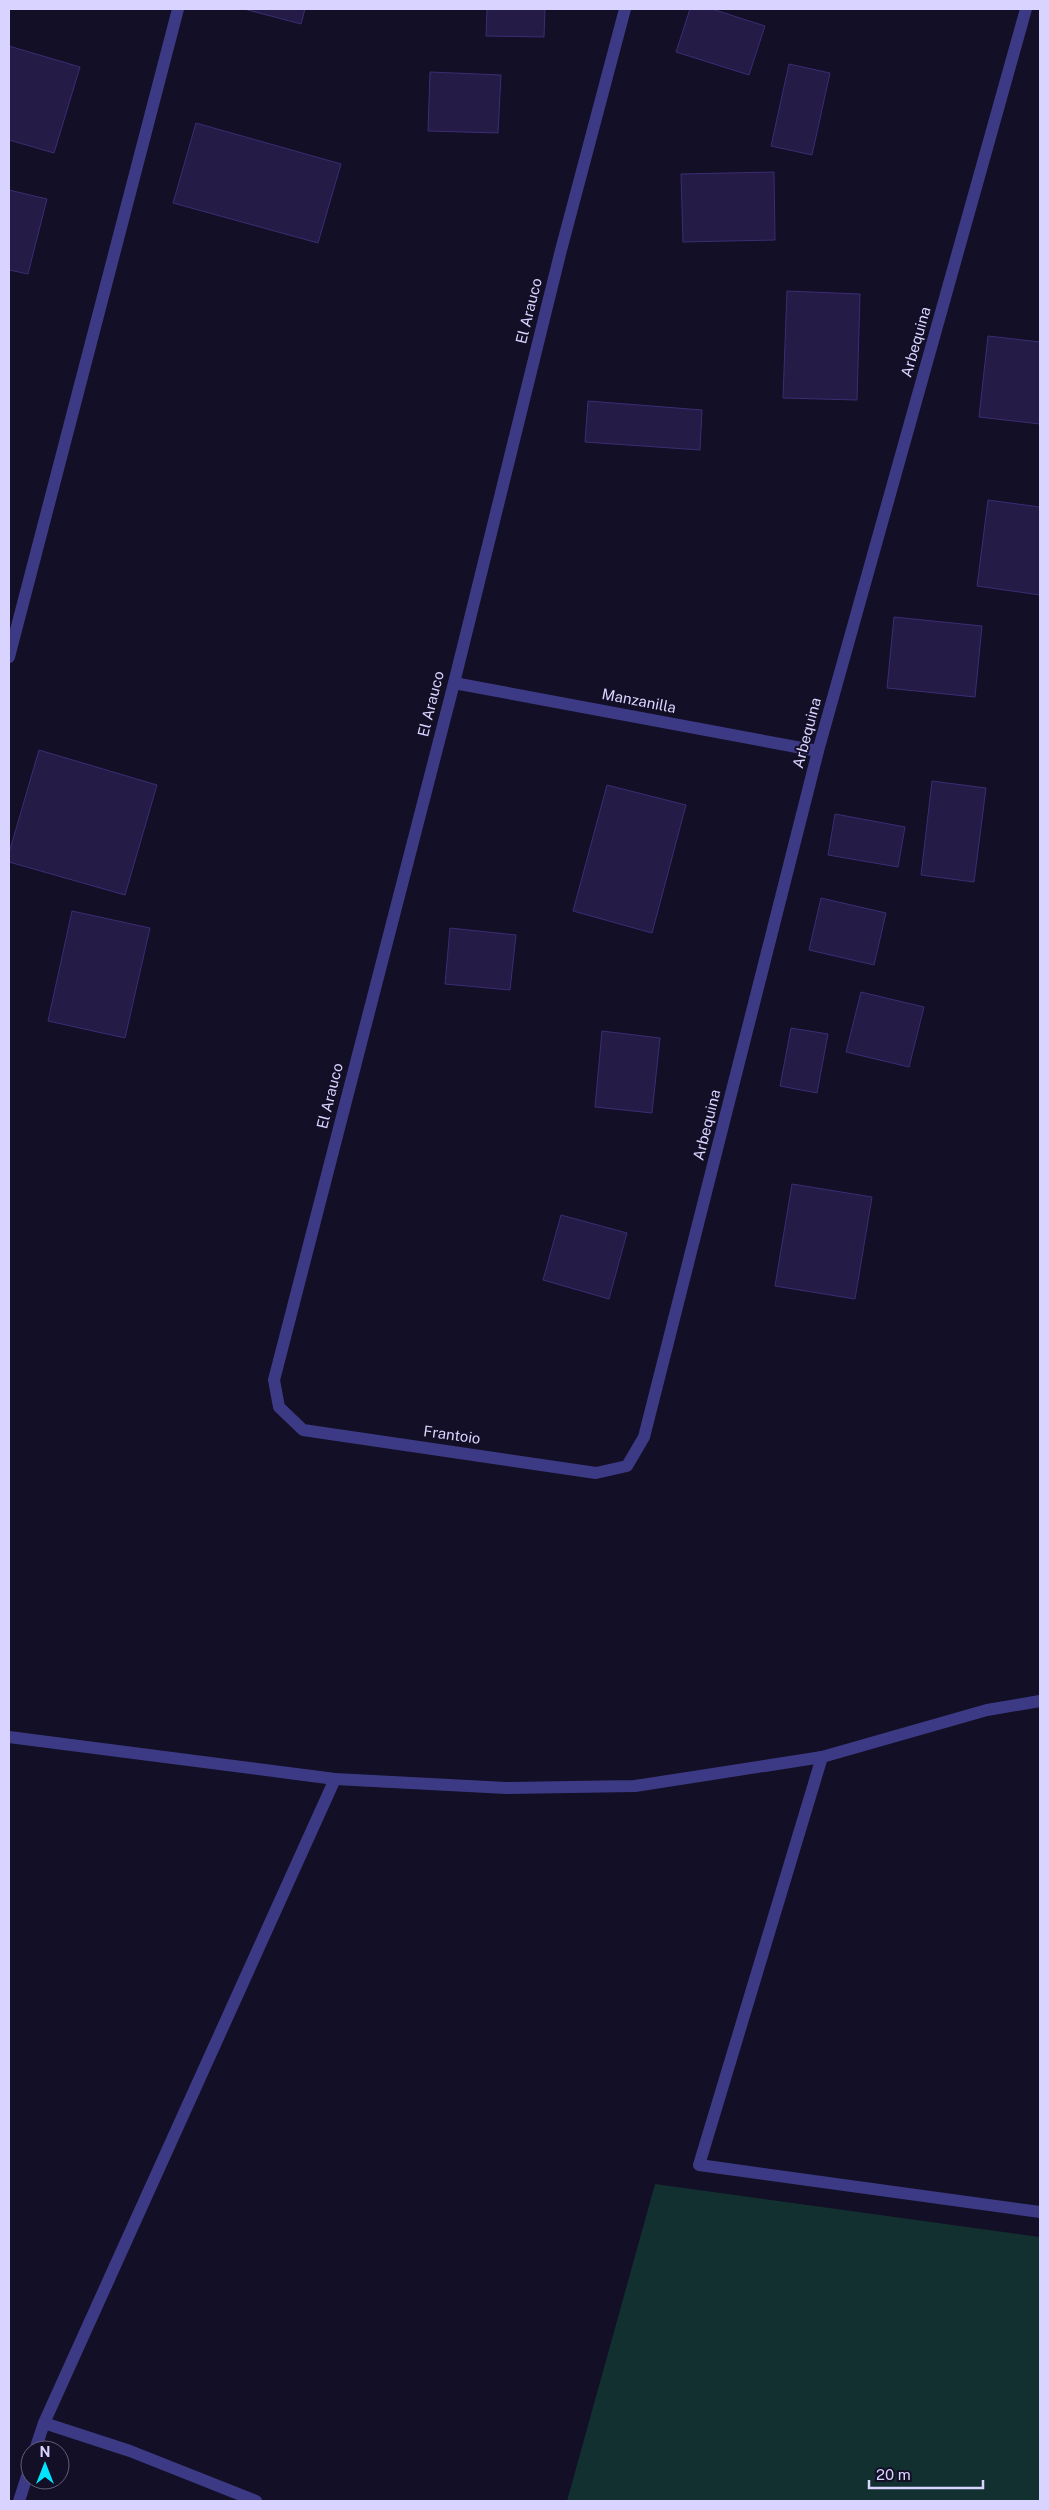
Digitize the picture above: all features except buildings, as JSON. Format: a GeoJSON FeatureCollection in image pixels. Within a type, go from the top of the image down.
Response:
{"type":"FeatureCollection","features":[{"type":"Feature","properties":{"kind":"street"},"geometry":{"type":"LineString","coordinates":[[9,657],[178,9]]}},
{"type":"Feature","properties":{"kind":"street","name":"El Arauco"},"geometry":{"type":"LineString","coordinates":[[279,1407],[274,1380],[454,683],[560,250],[625,9]]}},
{"type":"Feature","properties":{"kind":"street","name":"Arbequina"},"geometry":{"type":"LineString","coordinates":[[627,1466],[644,1437],[818,751],[1026,9]]}},
{"type":"Feature","properties":{"kind":"street","name":"Manzanilla"},"geometry":{"type":"LineString","coordinates":[[454,683],[818,751]]}},
{"type":"Feature","properties":{"kind":"street","name":"Frantoio"},"geometry":{"type":"LineString","coordinates":[[279,1407],[303,1430],[596,1473],[627,1466]]}},
{"type":"Feature","properties":{"kind":"street"},"geometry":{"type":"LineString","coordinates":[[9,1737],[335,1779],[506,1788],[635,1786],[822,1757],[987,1710],[1040,1702]]}},
{"type":"Feature","properties":{"kind":"street"},"geometry":{"type":"LineString","coordinates":[[822,1757],[699,2165],[1040,2212]]}},
{"type":"Feature","properties":{"kind":"street"},"geometry":{"type":"LineString","coordinates":[[38,2440],[44,2423],[335,1779]]}},
{"type":"Feature","properties":{"kind":"street"},"geometry":{"type":"LineString","coordinates":[[44,2423],[130,2451],[256,2501]]}},
{"type":"Feature","properties":{"kind":"green space"},"geometry":{"type":"Polygon","coordinates":[[[655,2184],[1040,2237],[1040,2501],[567,2501],[655,2184]]]}}]}
